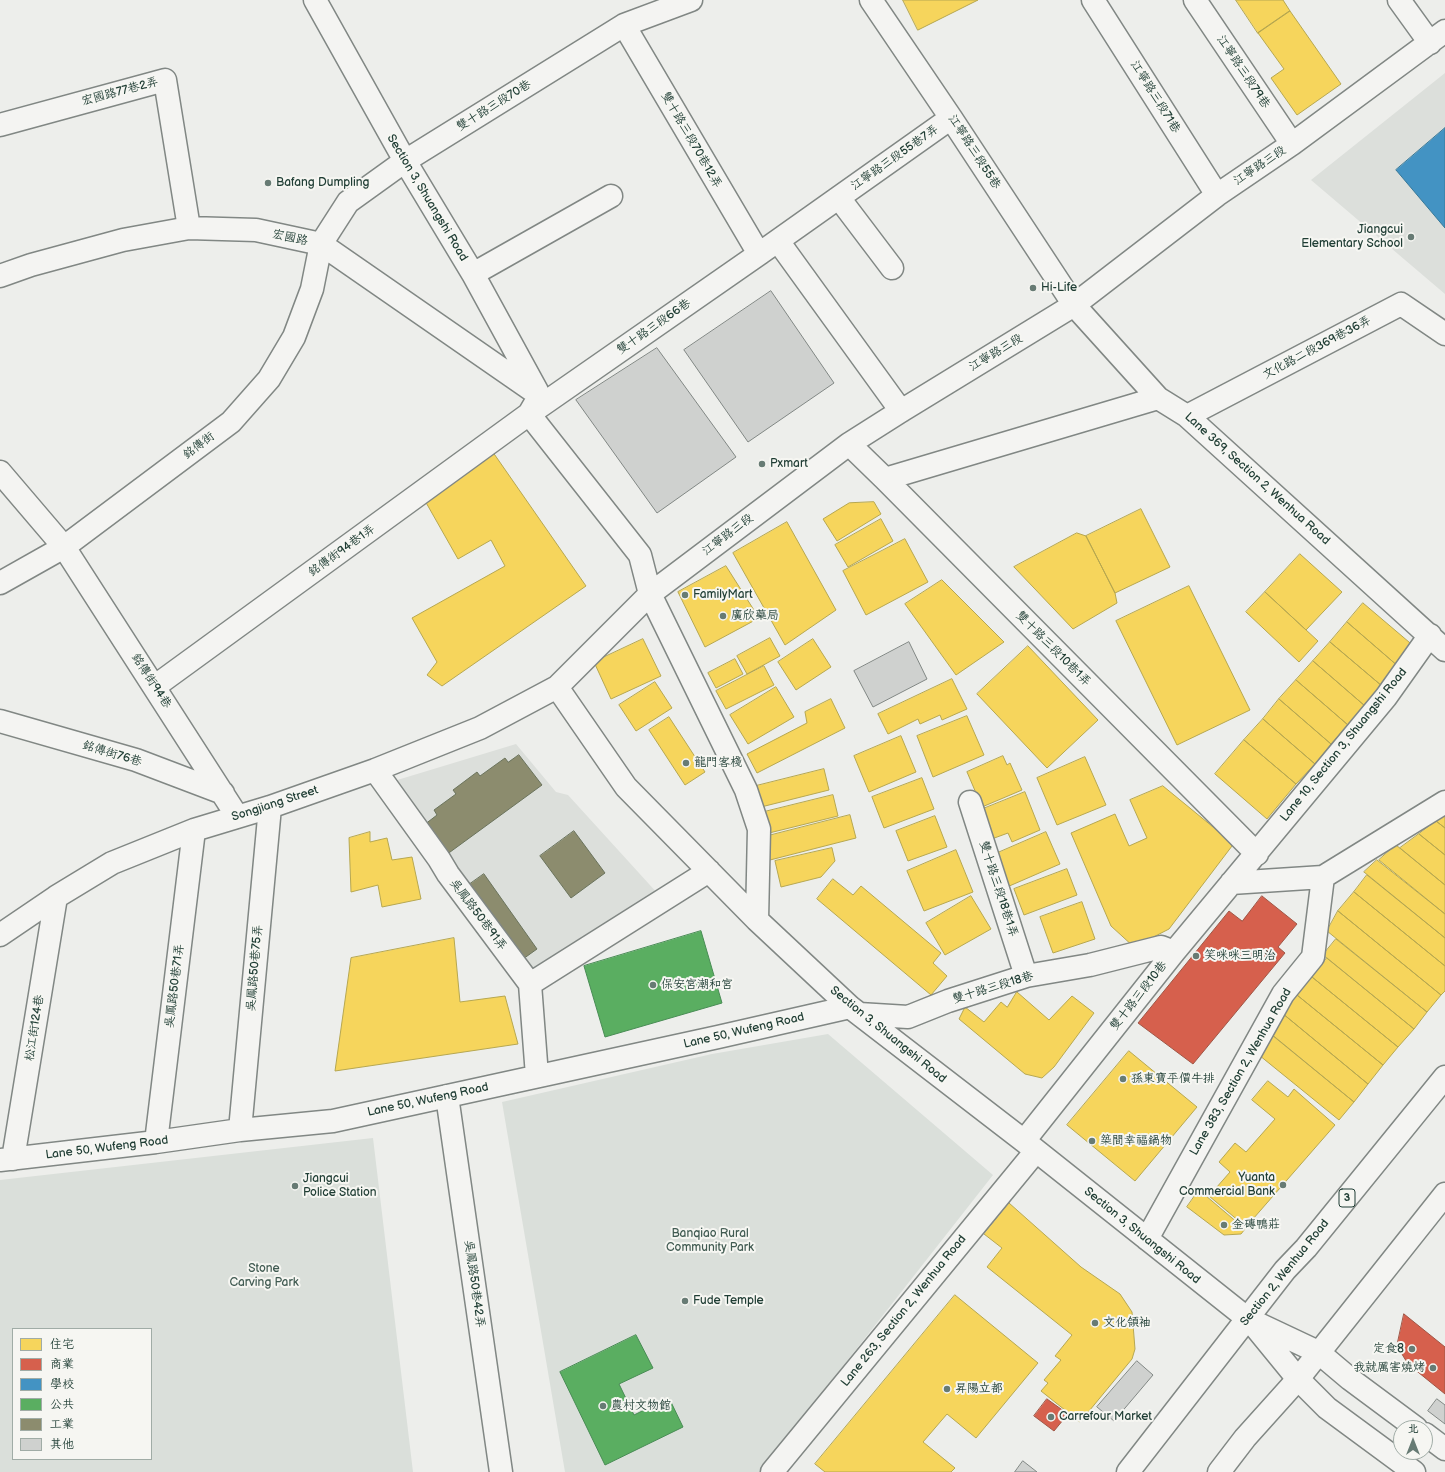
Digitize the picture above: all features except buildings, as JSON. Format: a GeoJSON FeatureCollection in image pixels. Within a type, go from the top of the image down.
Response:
{"type":"FeatureCollection","features":[{"type":"Feature","properties":{"kind":"street","name":"Section 3, Shuangshi Road"},"geometry":{"type":"LineString","coordinates":[[315,0],[404,161],[473,274],[540,395]]}},
{"type":"Feature","properties":{"kind":"street","name":"雙十路三段70巷"},"geometry":{"type":"LineString","coordinates":[[321,244],[348,202],[404,161],[624,25],[691,0]]}},
{"type":"Feature","properties":{"kind":"street","name":"江寧路三段55巷"},"geometry":{"type":"LineString","coordinates":[[871,0],[951,118],[1074,305]]}},
{"type":"Feature","properties":{"kind":"street","name":"江寧路三段71巷"},"geometry":{"type":"LineString","coordinates":[[1093,0],[1217,195]]}},
{"type":"Feature","properties":{"kind":"street","name":"江寧路三段79巷"},"geometry":{"type":"LineString","coordinates":[[1195,0],[1292,144]]}},
{"type":"Feature","properties":{"kind":"street"},"geometry":{"type":"LineString","coordinates":[[1399,0],[1438,37]]}},
{"type":"Feature","properties":{"kind":"street","name":"雙十路三段70巷12弄"},"geometry":{"type":"LineString","coordinates":[[624,25],[759,254]]}},
{"type":"Feature","properties":{"kind":"street","name":"江寧路三段"},"geometry":{"type":"LineString","coordinates":[[557,687],[650,594],[849,444],[1074,305],[1217,195],[1292,144],[1438,37]]}},
{"type":"Feature","properties":{"kind":"street","name":"宏國路77巷2弄"},"geometry":{"type":"LineString","coordinates":[[0,125],[165,80],[189,228]]}},
{"type":"Feature","properties":{"kind":"street","name":"江寧路三段55巷7弄"},"geometry":{"type":"LineString","coordinates":[[778,241],[951,118]]}},
{"type":"Feature","properties":{"kind":"street"},"geometry":{"type":"LineString","coordinates":[[473,274],[611,196]]}},
{"type":"Feature","properties":{"kind":"street","name":"江寧路三段55巷7弄"},"geometry":{"type":"LineString","coordinates":[[839,198],[892,268]]}},
{"type":"Feature","properties":{"kind":"street","name":"宏國路"},"geometry":{"type":"LineString","coordinates":[[0,276],[32,265],[123,240],[189,228],[256,230],[321,244],[540,395]]}},
{"type":"Feature","properties":{"kind":"street"},"geometry":{"type":"LineString","coordinates":[[778,241],[901,411]]}},
{"type":"Feature","properties":{"kind":"street","name":"雙十路三段66巷"},"geometry":{"type":"LineString","coordinates":[[529,414],[778,241]]}},
{"type":"Feature","properties":{"kind":"street","name":"銘傳街"},"geometry":{"type":"LineString","coordinates":[[0,583],[64,547],[231,422],[269,379],[294,337],[312,288],[321,244]]}},
{"type":"Feature","properties":{"kind":"street","name":"文化路二段369巷36弄"},"geometry":{"type":"LineString","coordinates":[[1187,416],[1401,304],[1445,334]]}},
{"type":"Feature","properties":{"kind":"street","name":"Lane 369, Section 2, Wenhua Road"},"geometry":{"type":"LineString","coordinates":[[1074,305],[1158,398],[1187,416],[1445,650]]}},
{"type":"Feature","properties":{"kind":"street"},"geometry":{"type":"LineString","coordinates":[[540,395],[529,414],[640,555],[650,594],[746,790],[759,829],[757,920]]}},
{"type":"Feature","properties":{"kind":"street"},"geometry":{"type":"LineString","coordinates":[[885,479],[1158,398]]}},
{"type":"Feature","properties":{"kind":"street","name":"銘傳街94巷1弄"},"geometry":{"type":"LineString","coordinates":[[154,687],[529,414]]}},
{"type":"Feature","properties":{"kind":"street","name":"雙十路三段10巷1弄"},"geometry":{"type":"LineString","coordinates":[[849,444],[1257,854]]}},
{"type":"Feature","properties":{"kind":"street","name":"銘傳街94巷"},"geometry":{"type":"LineString","coordinates":[[0,472],[64,547],[237,816]]}},
{"type":"Feature","properties":{"kind":"street","name":"Lane 10, Section 3, Shuangshi Road"},"geometry":{"type":"LineString","coordinates":[[1257,854],[1386,697],[1430,635]]}},
{"type":"Feature","properties":{"kind":"street","name":"Section 3, Shuangshi Road"},"geometry":{"type":"LineString","coordinates":[[557,687],[626,787],[757,920],[854,1011],[1030,1146],[1248,1319]]}},
{"type":"Feature","properties":{"kind":"street","name":"Songjiang Street"},"geometry":{"type":"LineString","coordinates":[[0,935],[56,897],[112,863],[194,830],[270,807],[375,770],[480,728],[557,687]]}},
{"type":"Feature","properties":{"kind":"street","name":"銘傳街76巷"},"geometry":{"type":"LineString","coordinates":[[1,727],[136,760],[223,793]]}},
{"type":"Feature","properties":{"kind":"street","name":"吳鳳路50巷91弄"},"geometry":{"type":"LineString","coordinates":[[375,770],[439,859],[448,874],[530,984]]}},
{"type":"Feature","properties":{"kind":"street","name":"雙十路三段18巷1弄"},"geometry":{"type":"LineString","coordinates":[[970,802],[1026,976]]}},
{"type":"Feature","properties":{"kind":"street"},"geometry":{"type":"LineString","coordinates":[[1231,884],[1323,877],[1445,802]]}},
{"type":"Feature","properties":{"kind":"street","name":"吳鳳路50巷75弄"},"geometry":{"type":"LineString","coordinates":[[240,1130],[270,807]]}},
{"type":"Feature","properties":{"kind":"street","name":"吳鳳路50巷71弄"},"geometry":{"type":"LineString","coordinates":[[156,1142],[194,830]]}},
{"type":"Feature","properties":{"kind":"street","name":"雙十路三段10巷"},"geometry":{"type":"LineString","coordinates":[[1030,1146],[1174,952],[1257,854]]}},
{"type":"Feature","properties":{"kind":"street"},"geometry":{"type":"LineString","coordinates":[[537,1076],[530,984],[708,871]]}},
{"type":"Feature","properties":{"kind":"street","name":"Lane 383, Section 2, Wenhua Road"},"geometry":{"type":"LineString","coordinates":[[1147,1239],[1283,994],[1313,957],[1323,877]]}},
{"type":"Feature","properties":{"kind":"street","name":"松江街124巷"},"geometry":{"type":"LineString","coordinates":[[7,1159],[56,897]]}},
{"type":"Feature","properties":{"kind":"street","name":"雙十路三段18巷"},"geometry":{"type":"LineString","coordinates":[[854,1011],[908,1017],[948,1001],[1026,976],[1090,966],[1161,947],[1174,952]]}},
{"type":"Feature","properties":{"kind":"street","name":"Lane 50, Wufeng Road"},"geometry":{"type":"LineString","coordinates":[[7,1159],[156,1142],[240,1130],[333,1121],[537,1076],[854,1011]]}},
{"type":"Feature","properties":{"kind":"street","name":"Section 2, Wenhua Road"},"geometry":{"type":"LineString","coordinates":[[1128,1472],[1286,1270],[1306,1248],[1445,1077]]}},
{"type":"Feature","properties":{"kind":"street","name":"吳鳳路50巷42弄"},"geometry":{"type":"LineString","coordinates":[[447,1096],[501,1472]]}},
{"type":"Feature","properties":{"kind":"street","name":"Lane 263, Section 2, Wenhua Road"},"geometry":{"type":"LineString","coordinates":[[772,1472],[1030,1146]]}},
{"type":"Feature","properties":{"kind":"street"},"geometry":{"type":"LineString","coordinates":[[1219,1472],[1245,1438],[1298,1379],[1445,1194]]}},
{"type":"Feature","properties":{"kind":"street"},"geometry":{"type":"LineString","coordinates":[[1248,1319],[1318,1352],[1350,1379],[1405,1420]]}},
{"type":"Feature","properties":{"kind":"street"},"geometry":{"type":"LineString","coordinates":[[1248,1319],[1298,1379],[1327,1408],[1414,1472]]}},
{"type":"Feature","properties":{"kind":"street"},"geometry":{"type":"LineString","coordinates":[[1433,1440],[1445,1449]]}},
{"type":"Feature","properties":{"kind":"shaded area","name":"Jiangcui Elementary School"},"geometry":{"type":"Polygon","coordinates":[[[1445,73],[1445,294],[1311,180],[1445,73]]]}},
{"type":"Feature","properties":{"kind":"shaded area"},"geometry":{"type":"Polygon","coordinates":[[[516,744],[556,792],[568,795],[659,895],[529,975],[394,781],[516,744]]]}},
{"type":"Feature","properties":{"kind":"green space","name":"Banqiao Rural Community Park"},"geometry":{"type":"Polygon","coordinates":[[[828,1034],[993,1175],[760,1472],[565,1472],[502,1102],[712,1054],[828,1034]]]}},
{"type":"Feature","properties":{"kind":"green space","name":"Stone Carving Park"},"geometry":{"type":"Polygon","coordinates":[[[373,1138],[413,1472],[0,1472],[0,1180],[373,1138]]]}},
{"type":"Feature","properties":{"kind":"place","name":"Bafang Dumpling"},"geometry":{"type":"Point","coordinates":[268,183]}},
{"type":"Feature","properties":{"kind":"place","name":"Jiangcui Elementary School"},"geometry":{"type":"Point","coordinates":[1411,237]}},
{"type":"Feature","properties":{"kind":"place","name":"Hi-Life"},"geometry":{"type":"Point","coordinates":[1033,288]}},
{"type":"Feature","properties":{"kind":"place","name":"Pxmart"},"geometry":{"type":"Point","coordinates":[762,464]}},
{"type":"Feature","properties":{"kind":"place","name":"FamilyMart"},"geometry":{"type":"Point","coordinates":[685,595]}},
{"type":"Feature","properties":{"kind":"place","name":"廣欣藥局"},"geometry":{"type":"Point","coordinates":[723,616]}},
{"type":"Feature","properties":{"kind":"place","name":"龍門客棧"},"geometry":{"type":"Point","coordinates":[686,763]}},
{"type":"Feature","properties":{"kind":"place","name":"笑咪咪三明治"},"geometry":{"type":"Point","coordinates":[1196,956]}},
{"type":"Feature","properties":{"kind":"place","name":"保安宮潮和宮"},"geometry":{"type":"Point","coordinates":[653,985]}},
{"type":"Feature","properties":{"kind":"place","name":"孫東寶平價牛排"},"geometry":{"type":"Point","coordinates":[1123,1079]}},
{"type":"Feature","properties":{"kind":"place","name":"築間幸福鍋物"},"geometry":{"type":"Point","coordinates":[1092,1141]}},
{"type":"Feature","properties":{"kind":"place","name":"Yuanta Commercial Bank"},"geometry":{"type":"Point","coordinates":[1283,1185]}},
{"type":"Feature","properties":{"kind":"place","name":"Jiangcui Police Station"},"geometry":{"type":"Point","coordinates":[295,1186]}},
{"type":"Feature","properties":{"kind":"place","name":"金磚鴨莊"},"geometry":{"type":"Point","coordinates":[1224,1225]}},
{"type":"Feature","properties":{"kind":"place","name":"Fude Temple"},"geometry":{"type":"Point","coordinates":[685,1301]}},
{"type":"Feature","properties":{"kind":"place","name":"文化領袖"},"geometry":{"type":"Point","coordinates":[1095,1323]}},
{"type":"Feature","properties":{"kind":"place","name":"定食8"},"geometry":{"type":"Point","coordinates":[1412,1349]}},
{"type":"Feature","properties":{"kind":"place","name":"我就厲害燒烤"},"geometry":{"type":"Point","coordinates":[1433,1368]}},
{"type":"Feature","properties":{"kind":"place","name":"昇陽立都"},"geometry":{"type":"Point","coordinates":[947,1389]}},
{"type":"Feature","properties":{"kind":"place","name":"農村文物館"},"geometry":{"type":"Point","coordinates":[603,1406]}},
{"type":"Feature","properties":{"kind":"place","name":"Carrefour Market"},"geometry":{"type":"Point","coordinates":[1051,1417]}}]}
